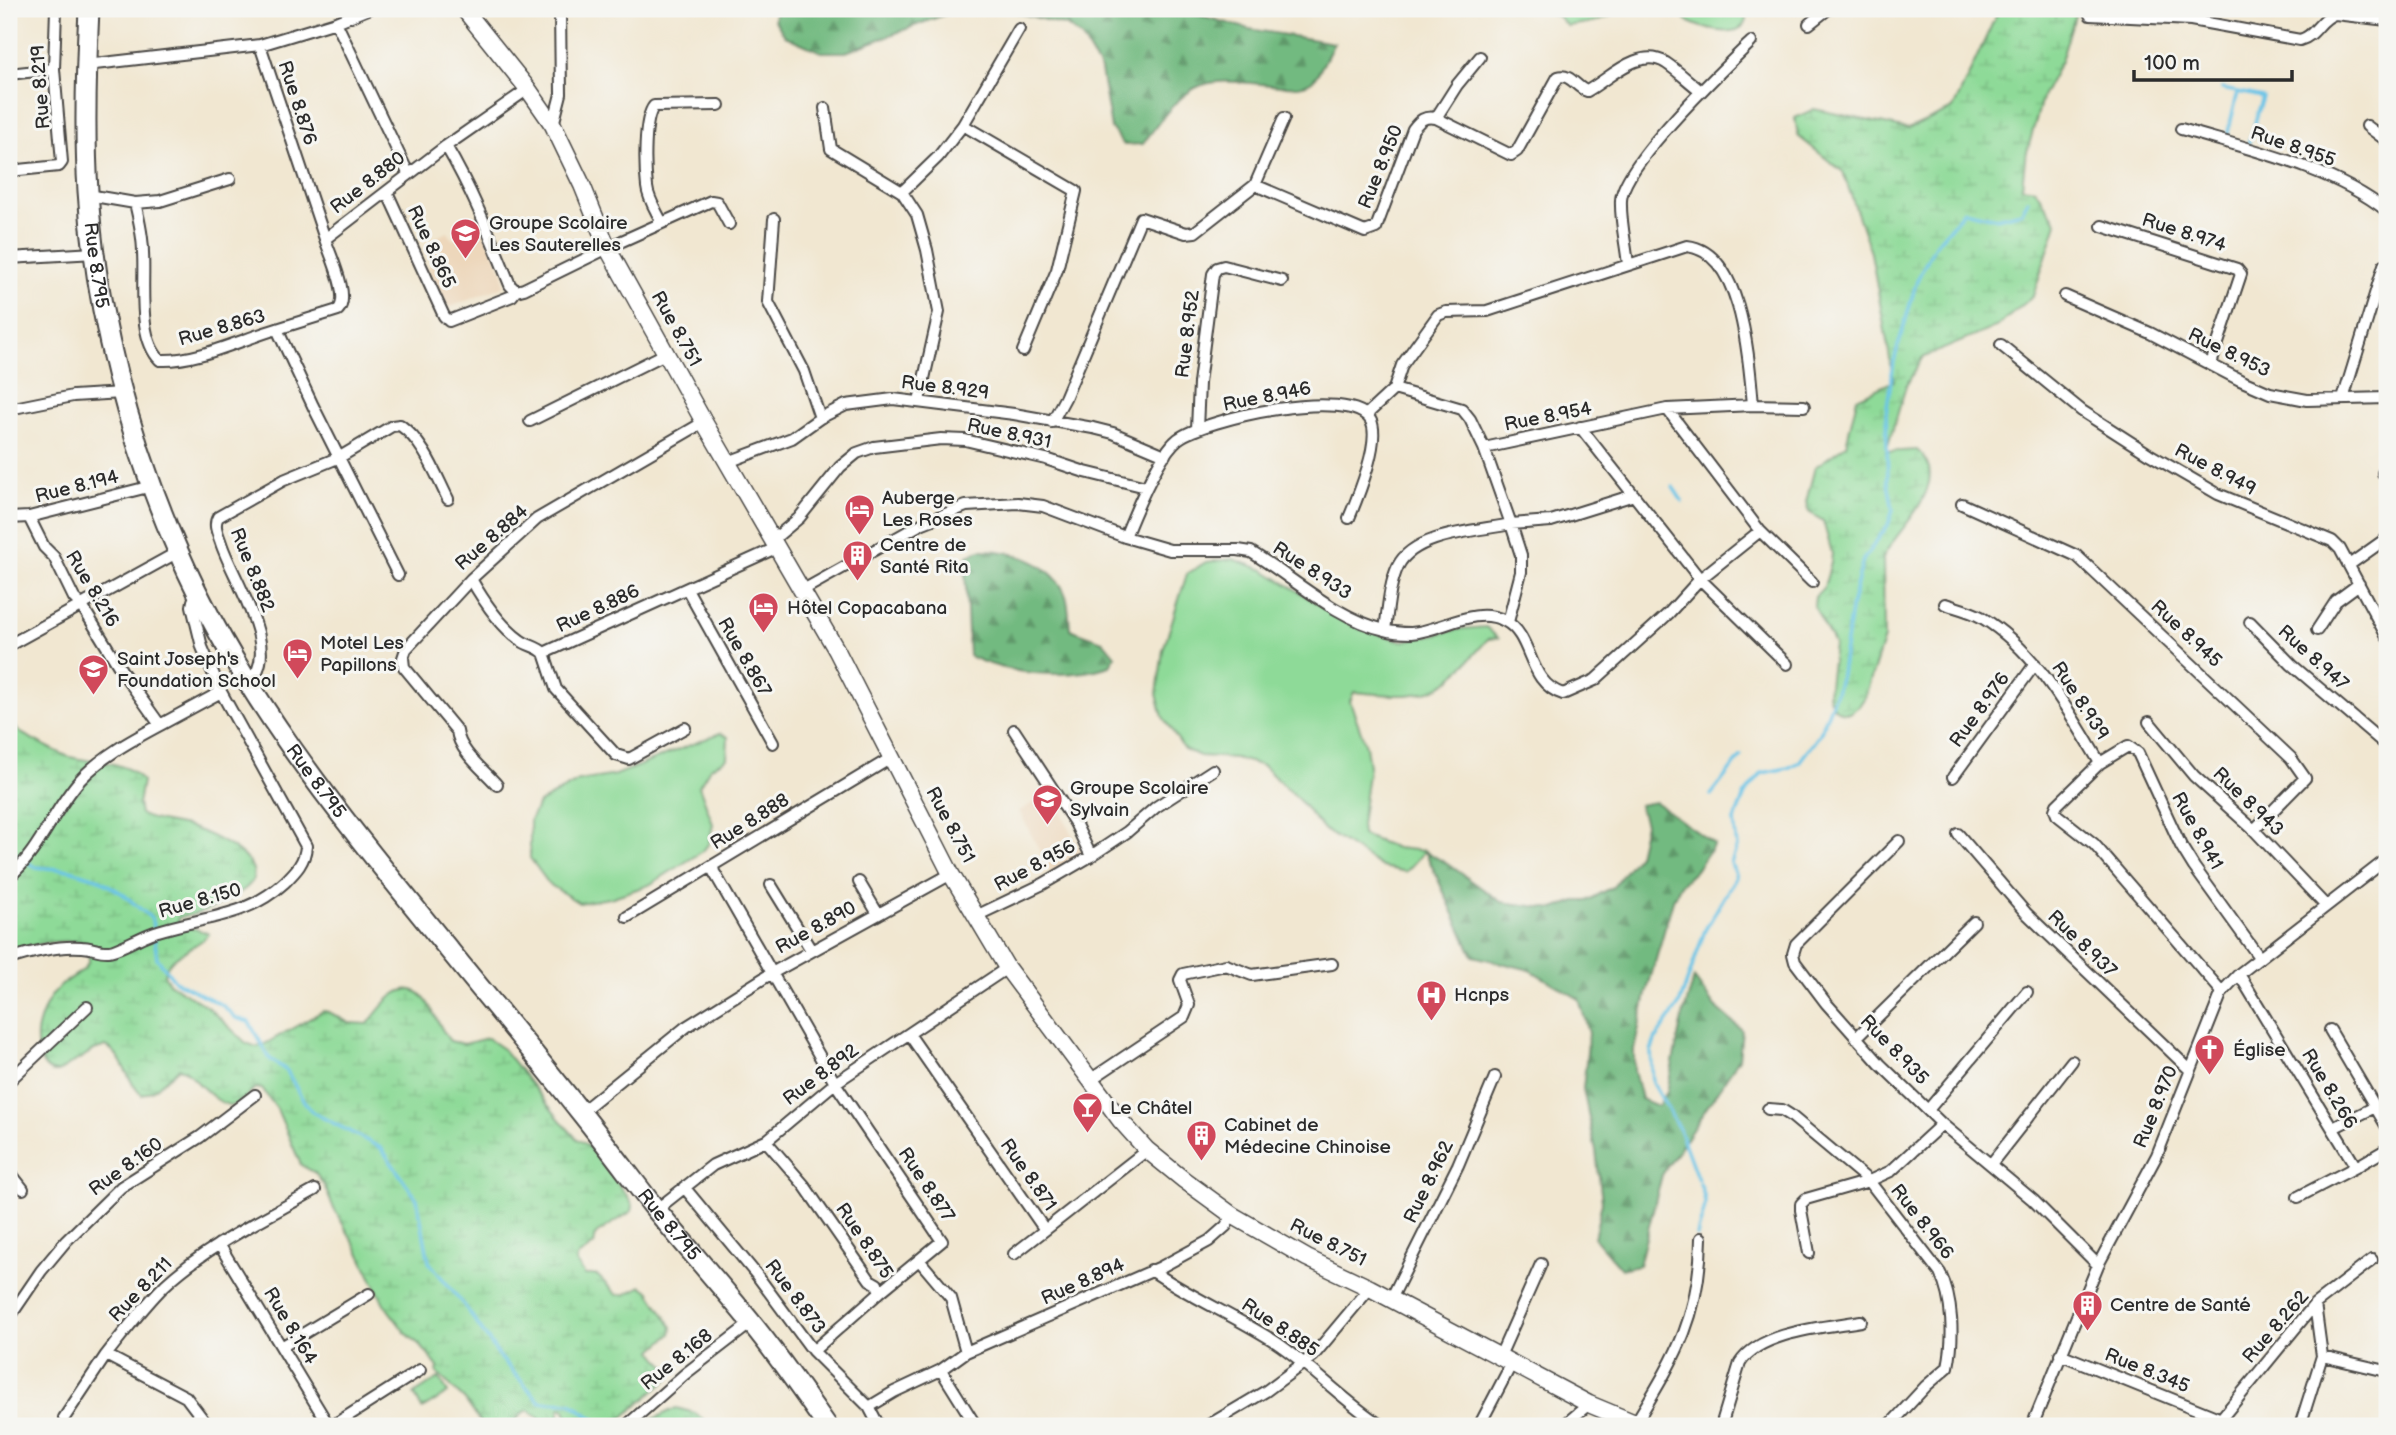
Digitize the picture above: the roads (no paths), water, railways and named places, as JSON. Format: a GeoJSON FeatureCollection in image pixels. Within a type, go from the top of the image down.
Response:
{"type":"FeatureCollection","features":[{"type":"Feature","properties":{"kind":"highway","name":"Rue 8.795"},"geometry":{"type":"LineString","coordinates":[[89,9],[85,122],[94,253],[122,393],[152,486],[198,594],[248,682],[345,823],[581,1112],[656,1210],[751,1323],[827,1426]]}},
{"type":"Feature","properties":{"kind":"main road","name":"Rue 8.751"},"geometry":{"type":"LineString","coordinates":[[464,9],[553,125],[582,185],[608,249],[665,354],[803,590],[951,874],[1007,968],[1121,1121],[1147,1150],[1232,1215],[1307,1258],[1370,1288],[1589,1404],[1639,1425]]}},
{"type":"Feature","properties":{"kind":"street","name":"Rue 8.219"},"geometry":{"type":"LineString","coordinates":[[9,171],[59,166],[62,162],[54,69],[56,9]]}},
{"type":"Feature","properties":{"kind":"street","name":"Rue 8.876"},"geometry":{"type":"LineString","coordinates":[[325,239],[260,46],[368,9]]}},
{"type":"Feature","properties":{"kind":"street"},"geometry":{"type":"LineString","coordinates":[[553,125],[561,94],[559,9]]}},
{"type":"Feature","properties":{"kind":"street"},"geometry":{"type":"LineString","coordinates":[[1809,24],[1828,9]]}},
{"type":"Feature","properties":{"kind":"street"},"geometry":{"type":"LineString","coordinates":[[2191,20],[2197,9]]}},
{"type":"Feature","properties":{"kind":"street"},"geometry":{"type":"LineString","coordinates":[[2090,15],[2191,20],[2301,40],[2313,34],[2329,16],[2335,14],[2387,20]]}},
{"type":"Feature","properties":{"kind":"street"},"geometry":{"type":"LineString","coordinates":[[336,22],[408,173]]}},
{"type":"Feature","properties":{"kind":"street"},"geometry":{"type":"LineString","coordinates":[[902,192],[938,157],[963,124],[1019,29]]}},
{"type":"Feature","properties":{"kind":"street"},"geometry":{"type":"LineString","coordinates":[[1628,265],[1621,199],[1633,168],[1701,91],[1751,42]]}},
{"type":"Feature","properties":{"kind":"street"},"geometry":{"type":"LineString","coordinates":[[86,65],[260,46]]}},
{"type":"Feature","properties":{"kind":"street"},"geometry":{"type":"LineString","coordinates":[[1480,57],[1457,85],[1436,118],[1504,154],[1511,155],[1517,151],[1558,77],[1569,78],[1587,91],[1635,61],[1657,58],[1701,91]]}},
{"type":"Feature","properties":{"kind":"street"},"geometry":{"type":"LineString","coordinates":[[9,74],[54,69]]}},
{"type":"Feature","properties":{"kind":"street","name":"Rue 8.880"},"geometry":{"type":"LineString","coordinates":[[277,329],[338,310],[342,306],[343,294],[325,239],[408,173],[528,89]]}},
{"type":"Feature","properties":{"kind":"street"},"geometry":{"type":"LineString","coordinates":[[662,223],[647,189],[645,141],[650,110],[654,106],[719,105]]}},
{"type":"Feature","properties":{"kind":"street"},"geometry":{"type":"LineString","coordinates":[[825,108],[831,149],[902,192],[917,215],[939,305],[919,401]]}},
{"type":"Feature","properties":{"kind":"street","name":"Rue 8.950"},"geometry":{"type":"LineString","coordinates":[[1255,185],[1365,232],[1371,232],[1376,228],[1413,129],[1420,120],[1427,117],[1436,118]]}},
{"type":"Feature","properties":{"kind":"street"},"geometry":{"type":"LineString","coordinates":[[1052,422],[1065,398],[1141,218],[1186,233],[1195,232],[1255,185],[1284,118]]}},
{"type":"Feature","properties":{"kind":"street"},"geometry":{"type":"LineString","coordinates":[[963,124],[1076,191],[1057,270],[1023,351]]}},
{"type":"Feature","properties":{"kind":"street"},"geometry":{"type":"LineString","coordinates":[[2367,126],[2387,141]]}},
{"type":"Feature","properties":{"kind":"street","name":"Rue 8.955"},"geometry":{"type":"LineString","coordinates":[[2181,129],[2307,168],[2369,196],[2387,211]]}},
{"type":"Feature","properties":{"kind":"street"},"geometry":{"type":"LineString","coordinates":[[446,146],[487,228],[510,285],[516,291],[715,200],[729,224]]}},
{"type":"Feature","properties":{"kind":"street"},"geometry":{"type":"LineString","coordinates":[[88,195],[135,203],[160,201],[230,179]]}},
{"type":"Feature","properties":{"kind":"street","name":"Rue 8.865"},"geometry":{"type":"LineString","coordinates":[[387,192],[444,316],[449,321],[512,296],[516,291]]}},
{"type":"Feature","properties":{"kind":"street","name":"Rue 8.863"},"geometry":{"type":"LineString","coordinates":[[135,203],[143,249],[146,333],[152,351],[160,360],[174,360],[277,329],[313,407],[398,575]]}},
{"type":"Feature","properties":{"kind":"street"},"geometry":{"type":"LineString","coordinates":[[774,219],[768,302],[804,371],[820,418]]}},
{"type":"Feature","properties":{"kind":"street","name":"Rue 8.974"},"geometry":{"type":"LineString","coordinates":[[2102,226],[2237,269],[2241,274],[2211,364]]}},
{"type":"Feature","properties":{"kind":"street"},"geometry":{"type":"LineString","coordinates":[[1349,518],[1360,494],[1372,449],[1373,426],[1366,415],[1394,389],[1402,365],[1438,315],[1446,312],[1487,311],[1687,246],[1697,247],[1709,254],[1726,275],[1748,344],[1753,405]]}},
{"type":"Feature","properties":{"kind":"street"},"geometry":{"type":"LineString","coordinates":[[9,258],[94,253]]}},
{"type":"Feature","properties":{"kind":"street"},"geometry":{"type":"LineString","coordinates":[[2343,399],[2384,265]]}},
{"type":"Feature","properties":{"kind":"street","name":"Rue 8.952"},"geometry":{"type":"LineString","coordinates":[[1197,429],[1199,383],[1213,274],[1217,268],[1224,266],[1282,281]]}},
{"type":"Feature","properties":{"kind":"street","name":"Rue 8.953"},"geometry":{"type":"LineString","coordinates":[[2065,296],[2150,333],[2240,380],[2280,395],[2307,400],[2387,398]]}},
{"type":"Feature","properties":{"kind":"street","name":"Rue 8.949"},"geometry":{"type":"LineString","coordinates":[[2001,345],[2114,434],[2218,494],[2332,541],[2340,549],[2387,638]]}},
{"type":"Feature","properties":{"kind":"street"},"geometry":{"type":"LineString","coordinates":[[530,421],[665,354]]}},
{"type":"Feature","properties":{"kind":"street"},"geometry":{"type":"LineString","coordinates":[[1394,389],[1462,410],[1470,419],[1484,448]]}},
{"type":"Feature","properties":{"kind":"street"},"geometry":{"type":"LineString","coordinates":[[9,409],[73,396],[122,393]]}},
{"type":"Feature","properties":{"kind":"street","name":"Rue 8.929"},"geometry":{"type":"LineString","coordinates":[[728,462],[792,438],[846,404],[893,399],[1014,414],[1113,433],[1165,455]]}},
{"type":"Feature","properties":{"kind":"street","name":"Rue 8.946"},"geometry":{"type":"LineString","coordinates":[[1125,537],[1146,487],[1165,455],[1176,441],[1197,429],[1255,413],[1304,405],[1341,406],[1366,415]]}},
{"type":"Feature","properties":{"kind":"street","name":"Rue 8.954"},"geometry":{"type":"LineString","coordinates":[[1508,622],[1521,572],[1521,555],[1484,448],[1667,409],[1753,405],[1804,406]]}},
{"type":"Feature","properties":{"kind":"street"},"geometry":{"type":"LineString","coordinates":[[1667,409],[1760,531],[1812,582]]}},
{"type":"Feature","properties":{"kind":"street","name":"Rue 8.884"},"geometry":{"type":"LineString","coordinates":[[497,785],[464,748],[457,738],[457,732],[404,667],[406,649],[471,579],[537,519],[704,422]]}},
{"type":"Feature","properties":{"kind":"street"},"geometry":{"type":"LineString","coordinates":[[340,457],[392,426],[400,425],[422,448],[448,499]]}},
{"type":"Feature","properties":{"kind":"street"},"geometry":{"type":"LineString","coordinates":[[1580,428],[1700,579],[1787,664]]}},
{"type":"Feature","properties":{"kind":"street","name":"Rue 8.931"},"geometry":{"type":"LineString","coordinates":[[776,543],[840,467],[857,453],[874,447],[941,439],[965,440],[1146,487]]}},
{"type":"Feature","properties":{"kind":"street","name":"Rue 8.882"},"geometry":{"type":"LineString","coordinates":[[248,682],[258,675],[262,660],[261,641],[257,626],[230,569],[215,521],[284,480],[340,457]]}},
{"type":"Feature","properties":{"kind":"street","name":"Rue 8.194"},"geometry":{"type":"LineString","coordinates":[[9,518],[29,517],[152,486]]}},
{"type":"Feature","properties":{"kind":"street"},"geometry":{"type":"LineString","coordinates":[[1385,630],[1399,563],[1410,551],[1424,542],[1511,524],[1551,521],[1634,495]]}},
{"type":"Feature","properties":{"kind":"street","name":"Rue 8.933"},"geometry":{"type":"LineString","coordinates":[[803,590],[923,523],[966,506],[1018,503],[1043,506],[1125,537],[1170,550],[1251,552],[1344,613],[1385,630],[1411,633],[1457,620],[1481,617],[1508,622]]}},
{"type":"Feature","properties":{"kind":"street","name":"Rue 8.945"},"geometry":{"type":"LineString","coordinates":[[1962,504],[2077,556],[2291,758],[2305,778],[2254,831]]}},
{"type":"Feature","properties":{"kind":"street","name":"Rue 8.216"},"geometry":{"type":"LineString","coordinates":[[29,517],[44,547],[54,557],[74,598],[160,724]]}},
{"type":"Feature","properties":{"kind":"street"},"geometry":{"type":"LineString","coordinates":[[1508,622],[1519,636],[1540,680],[1553,691],[1563,694],[1595,680],[1669,613],[1700,579],[1760,531]]}},
{"type":"Feature","properties":{"kind":"street"},"geometry":{"type":"LineString","coordinates":[[2349,565],[2387,538]]}},
{"type":"Feature","properties":{"kind":"street","name":"Rue 8.886"},"geometry":{"type":"LineString","coordinates":[[685,729],[629,759],[616,755],[556,689],[544,653],[687,589],[776,543]]}},
{"type":"Feature","properties":{"kind":"street"},"geometry":{"type":"LineString","coordinates":[[13,642],[178,552]]}},
{"type":"Feature","properties":{"kind":"street"},"geometry":{"type":"LineString","coordinates":[[471,579],[512,634],[523,643],[544,653]]}},
{"type":"Feature","properties":{"kind":"street"},"geometry":{"type":"LineString","coordinates":[[2317,630],[2336,601],[2359,584]]}},
{"type":"Feature","properties":{"kind":"street","name":"Rue 8.867"},"geometry":{"type":"LineString","coordinates":[[687,589],[773,743]]}},
{"type":"Feature","properties":{"kind":"street","name":"Rue 8.150"},"geometry":{"type":"LineString","coordinates":[[9,959],[29,953],[79,946],[113,951],[140,936],[232,913],[268,898],[297,871],[305,855],[306,846],[221,692],[202,647],[192,606],[198,594]]}},
{"type":"Feature","properties":{"kind":"street","name":"Rue 8.939"},"geometry":{"type":"LineString","coordinates":[[1945,604],[1984,619],[2035,664],[2066,706],[2100,763],[2057,805],[2057,815],[2094,844],[2222,992]]}},
{"type":"Feature","properties":{"kind":"street","name":"Rue 8.947"},"geometry":{"type":"LineString","coordinates":[[2250,622],[2292,665],[2387,746]]}},
{"type":"Feature","properties":{"kind":"street","name":"Rue 8.976"},"geometry":{"type":"LineString","coordinates":[[1953,777],[2035,664]]}},
{"type":"Feature","properties":{"kind":"street"},"geometry":{"type":"LineString","coordinates":[[9,877],[25,861],[80,780],[110,753],[221,692]]}},
{"type":"Feature","properties":{"kind":"street","name":"Rue 8.943"},"geometry":{"type":"LineString","coordinates":[[2149,722],[2194,776],[2254,831],[2325,905]]}},
{"type":"Feature","properties":{"kind":"street","name":"Rue 8.956"},"geometry":{"type":"LineString","coordinates":[[976,916],[1043,884],[1091,856],[1075,823],[1014,730]]}},
{"type":"Feature","properties":{"kind":"street","name":"Rue 8.941"},"geometry":{"type":"LineString","coordinates":[[2100,763],[2128,746],[2138,753],[2181,846],[2259,957]]}},
{"type":"Feature","properties":{"kind":"street","name":"Rue 8.888"},"geometry":{"type":"LineString","coordinates":[[627,917],[891,758]]}},
{"type":"Feature","properties":{"kind":"street"},"geometry":{"type":"LineString","coordinates":[[1091,856],[1127,832],[1156,807],[1213,771]]}},
{"type":"Feature","properties":{"kind":"street","name":"Rue 8.937"},"geometry":{"type":"LineString","coordinates":[[1958,834],[2026,914],[2190,1070]]}},
{"type":"Feature","properties":{"kind":"street","name":"Rue 8.935"},"geometry":{"type":"LineString","coordinates":[[1899,841],[1796,944],[1793,954],[1795,962],[1880,1064],[1942,1124],[2033,1200],[2098,1265]]}},
{"type":"Feature","properties":{"kind":"street","name":"Rue 8.970"},"geometry":{"type":"LineString","coordinates":[[2032,1426],[2098,1265],[2157,1155],[2222,992],[2259,957],[2387,859]]}},
{"type":"Feature","properties":{"kind":"street"},"geometry":{"type":"LineString","coordinates":[[581,1112],[686,1027],[772,973],[713,867]]}},
{"type":"Feature","properties":{"kind":"street","name":"Rue 8.890"},"geometry":{"type":"LineString","coordinates":[[835,1083],[772,973],[951,874]]}},
{"type":"Feature","properties":{"kind":"street"},"geometry":{"type":"LineString","coordinates":[[859,882],[878,914]]}},
{"type":"Feature","properties":{"kind":"street"},"geometry":{"type":"LineString","coordinates":[[771,885],[811,950]]}},
{"type":"Feature","properties":{"kind":"street"},"geometry":{"type":"LineString","coordinates":[[1856,1038],[1974,922]]}},
{"type":"Feature","properties":{"kind":"street"},"geometry":{"type":"LineString","coordinates":[[1090,1080],[1184,1017],[1189,1005],[1180,980],[1183,974],[1226,965],[1252,975],[1332,964]]}},
{"type":"Feature","properties":{"kind":"street","name":"Rue 8.892"},"geometry":{"type":"LineString","coordinates":[[656,1210],[713,1165],[766,1141],[835,1083],[1007,968]]}},
{"type":"Feature","properties":{"kind":"street","name":"Rue 8.266"},"geometry":{"type":"LineString","coordinates":[[2239,974],[2356,1167]]}},
{"type":"Feature","properties":{"kind":"street"},"geometry":{"type":"LineString","coordinates":[[1928,1111],[2027,992]]}},
{"type":"Feature","properties":{"kind":"street"},"geometry":{"type":"LineString","coordinates":[[9,1081],[87,1007]]}},
{"type":"Feature","properties":{"kind":"street"},"geometry":{"type":"LineString","coordinates":[[2330,1030],[2387,1128]]}},
{"type":"Feature","properties":{"kind":"street","name":"Rue 8.871"},"geometry":{"type":"LineString","coordinates":[[909,1034],[1045,1230],[1147,1150]]}},
{"type":"Feature","properties":{"kind":"street"},"geometry":{"type":"LineString","coordinates":[[1991,1164],[2072,1061]]}},
{"type":"Feature","properties":{"kind":"street","name":"Rue 8.962"},"geometry":{"type":"LineString","coordinates":[[1391,1299],[1458,1165],[1495,1077]]}},
{"type":"Feature","properties":{"kind":"street","name":"Rue 8.877"},"geometry":{"type":"LineString","coordinates":[[835,1083],[942,1241],[880,1293]]}},
{"type":"Feature","properties":{"kind":"street","name":"Rue 8.160"},"geometry":{"type":"LineString","coordinates":[[9,1318],[41,1271],[66,1241],[121,1187],[200,1137],[255,1095]]}},
{"type":"Feature","properties":{"kind":"street"},"geometry":{"type":"LineString","coordinates":[[2333,1128],[2375,1107]]}},
{"type":"Feature","properties":{"kind":"street","name":"Rue 8.966"},"geometry":{"type":"LineString","coordinates":[[1768,1109],[1782,1110],[1790,1115],[1869,1181],[1941,1273],[1950,1301],[1948,1367],[1926,1386],[1889,1426]]}},
{"type":"Feature","properties":{"kind":"street"},"geometry":{"type":"LineString","coordinates":[[1809,1253],[1801,1204],[1806,1199],[1869,1181],[1891,1171],[1942,1124]]}},
{"type":"Feature","properties":{"kind":"street","name":"Rue 8.875"},"geometry":{"type":"LineString","coordinates":[[766,1141],[804,1185],[870,1280],[877,1284],[880,1293],[814,1350]]}},
{"type":"Feature","properties":{"kind":"street"},"geometry":{"type":"LineString","coordinates":[[2298,1196],[2387,1149]]}},
{"type":"Feature","properties":{"kind":"street"},"geometry":{"type":"LineString","coordinates":[[9,1171],[23,1189]]}},
{"type":"Feature","properties":{"kind":"street","name":"Rue 8.873"},"geometry":{"type":"LineString","coordinates":[[684,1187],[814,1350],[869,1407],[879,1426]]}},
{"type":"Feature","properties":{"kind":"street","name":"Rue 8.211"},"geometry":{"type":"LineString","coordinates":[[64,1418],[106,1355],[141,1310],[167,1284],[219,1244],[315,1190]]}},
{"type":"Feature","properties":{"kind":"street","name":"Rue 8.894"},"geometry":{"type":"LineString","coordinates":[[869,1407],[941,1370],[966,1352],[1151,1270],[1209,1241],[1226,1226],[1232,1215]]}},
{"type":"Feature","properties":{"kind":"street"},"geometry":{"type":"LineString","coordinates":[[1014,1254],[1045,1230]]}},
{"type":"Feature","properties":{"kind":"street"},"geometry":{"type":"LineString","coordinates":[[1639,1425],[1686,1331],[1698,1287],[1701,1238]]}},
{"type":"Feature","properties":{"kind":"street","name":"Rue 8.164"},"geometry":{"type":"LineString","coordinates":[[219,1244],[331,1426]]}},
{"type":"Feature","properties":{"kind":"street"},"geometry":{"type":"LineString","coordinates":[[919,1260],[951,1297],[966,1352]]}},
{"type":"Feature","properties":{"kind":"street","name":"Rue 8.262"},"geometry":{"type":"LineString","coordinates":[[2218,1423],[2315,1304],[2372,1260]]}},
{"type":"Feature","properties":{"kind":"street"},"geometry":{"type":"LineString","coordinates":[[1479,1426],[1541,1264]]}},
{"type":"Feature","properties":{"kind":"street","name":"Rue 8.885"},"geometry":{"type":"LineString","coordinates":[[1151,1270],[1207,1305],[1243,1322],[1304,1363],[1360,1412],[1382,1426]]}},
{"type":"Feature","properties":{"kind":"street"},"geometry":{"type":"LineString","coordinates":[[1207,1426],[1265,1391],[1313,1356],[1370,1288]]}},
{"type":"Feature","properties":{"kind":"street"},"geometry":{"type":"LineString","coordinates":[[283,1346],[369,1294]]}},
{"type":"Feature","properties":{"kind":"street"},"geometry":{"type":"LineString","coordinates":[[2300,1426],[2322,1356],[2315,1304]]}},
{"type":"Feature","properties":{"kind":"street"},"geometry":{"type":"LineString","coordinates":[[1721,1426],[1744,1356],[1784,1335],[1861,1321]]}},
{"type":"Feature","properties":{"kind":"street","name":"Rue 8.168"},"geometry":{"type":"LineString","coordinates":[[626,1426],[685,1374],[751,1323]]}},
{"type":"Feature","properties":{"kind":"street","name":"Rue 8.345"},"geometry":{"type":"LineString","coordinates":[[2060,1354],[2218,1423]]}},
{"type":"Feature","properties":{"kind":"street"},"geometry":{"type":"LineString","coordinates":[[106,1355],[186,1397],[208,1426]]}},
{"type":"Feature","properties":{"kind":"street"},"geometry":{"type":"LineString","coordinates":[[2322,1356],[2387,1369]]}},
{"type":"Feature","properties":{"kind":"street"},"geometry":{"type":"LineString","coordinates":[[331,1426],[420,1370]]}},
{"type":"Feature","properties":{"kind":"street"},"geometry":{"type":"LineString","coordinates":[[941,1370],[976,1426]]}},
{"type":"Feature","properties":{"kind":"street"},"geometry":{"type":"LineString","coordinates":[[1563,1426],[1589,1404]]}},
{"type":"Feature","properties":{"kind":"waterway"},"geometry":{"type":"LineString","coordinates":[[2081,15],[2083,9]]}},
{"type":"Feature","properties":{"kind":"waterway"},"geometry":{"type":"LineString","coordinates":[[2222,89],[2263,97],[2248,144]]}},
{"type":"Feature","properties":{"kind":"waterway"},"geometry":{"type":"LineString","coordinates":[[2226,140],[2238,92]]}},
{"type":"Feature","properties":{"kind":"waterway"},"geometry":{"type":"LineString","coordinates":[[1698,1180],[1679,1129],[1653,1083],[1651,1051],[1656,1038],[1679,1005],[1705,930],[1736,877],[1731,863],[1737,847],[1734,821],[1745,794],[1762,773],[1788,768],[1799,762],[1820,734],[1836,692],[1852,603],[1863,560],[1888,525],[1893,510],[1888,482],[1886,413],[1894,361],[1917,280],[1935,245],[1964,211],[1996,218],[2022,212],[2028,200]]}},
{"type":"Feature","properties":{"kind":"waterway"},"geometry":{"type":"LineString","coordinates":[[1673,487],[1682,501]]}},
{"type":"Feature","properties":{"kind":"waterway"},"geometry":{"type":"LineString","coordinates":[[1711,795],[1741,756]]}},
{"type":"Feature","properties":{"kind":"waterway"},"geometry":{"type":"LineString","coordinates":[[9,850],[35,867],[70,870],[97,878],[123,894],[152,919],[157,958],[175,981],[222,1005],[236,1018],[249,1022],[270,1059],[287,1071],[312,1112],[381,1148],[417,1199],[429,1262],[464,1305],[500,1357],[540,1402],[571,1403],[603,1426]]}},
{"type":"Feature","properties":{"kind":"waterway"},"geometry":{"type":"LineString","coordinates":[[1697,1236],[1705,1206],[1700,1184]]}},
{"type":"Feature","properties":{"kind":"place","name":"Groupe Scolaire Les Sauterelles"},"geometry":{"type":"Point","coordinates":[466,261]}},
{"type":"Feature","properties":{"kind":"place","name":"Auberge Les Roses"},"geometry":{"type":"Point","coordinates":[859,536]}},
{"type":"Feature","properties":{"kind":"place","name":"Centre de Santé Rita"},"geometry":{"type":"Point","coordinates":[857,583]}},
{"type":"Feature","properties":{"kind":"place","name":"Hôtel Copacabana"},"geometry":{"type":"Point","coordinates":[764,635]}},
{"type":"Feature","properties":{"kind":"place","name":"Motel Les Papillons"},"geometry":{"type":"Point","coordinates":[297,681]}},
{"type":"Feature","properties":{"kind":"place","name":"Saint Joseph's Foundation School"},"geometry":{"type":"Point","coordinates":[94,697]}},
{"type":"Feature","properties":{"kind":"place","name":"Groupe Scolaire Sylvain"},"geometry":{"type":"Point","coordinates":[1047,826]}},
{"type":"Feature","properties":{"kind":"place","name":"Hcnps"},"geometry":{"type":"Point","coordinates":[1431,1022]}},
{"type":"Feature","properties":{"kind":"place","name":"Église"},"geometry":{"type":"Point","coordinates":[2210,1077]}},
{"type":"Feature","properties":{"kind":"place","name":"Le Châtel"},"geometry":{"type":"Point","coordinates":[1087,1135]}},
{"type":"Feature","properties":{"kind":"place","name":"Cabinet de Médecine Chinoise"},"geometry":{"type":"Point","coordinates":[1201,1163]}},
{"type":"Feature","properties":{"kind":"place","name":"Centre de Santé"},"geometry":{"type":"Point","coordinates":[2087,1332]}}]}
